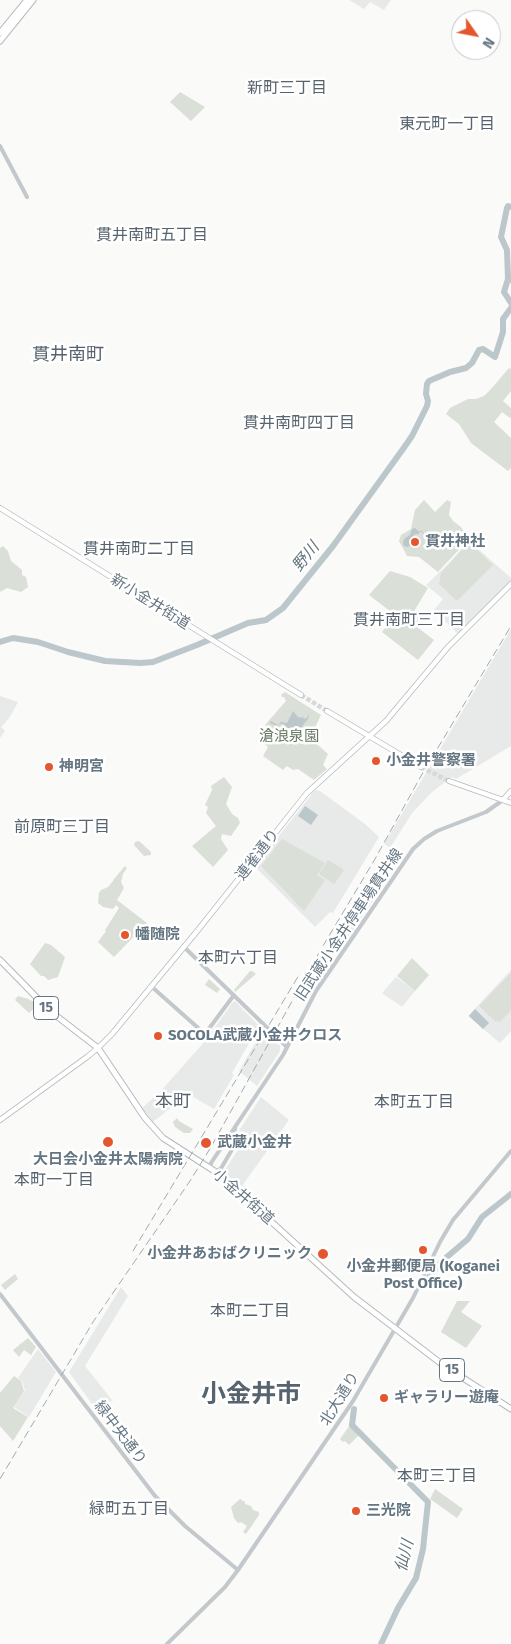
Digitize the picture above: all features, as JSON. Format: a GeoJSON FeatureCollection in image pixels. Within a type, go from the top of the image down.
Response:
{"type":"FeatureCollection","features":[{"type":"Feature","properties":{"kind":"main road"},"geometry":{"type":"LineString","coordinates":[[0,33],[27,0]]}},
{"type":"Feature","properties":{"kind":"main road"},"geometry":{"type":"LineString","coordinates":[[0,41],[33,0]]}},
{"type":"Feature","properties":{"kind":"main road","name":"新小金井街道"},"geometry":{"type":"LineString","coordinates":[[0,508],[301,695]]}},
{"type":"Feature","properties":{"kind":"main road","name":"連雀通り"},"geometry":{"type":"LineString","coordinates":[[0,1120],[98,1048],[152,987],[307,793],[386,721],[448,647],[511,584]]}},
{"type":"Feature","properties":{"kind":"main road"},"geometry":{"type":"LineString","coordinates":[[327,711],[421,767]]}},
{"type":"Feature","properties":{"kind":"main road"},"geometry":{"type":"LineString","coordinates":[[449,781],[511,803]]}},
{"type":"Feature","properties":{"kind":"main road"},"geometry":{"type":"LineString","coordinates":[[502,800],[511,791]]}},
{"type":"Feature","properties":{"kind":"main road","name":"小金井街道"},"geometry":{"type":"LineString","coordinates":[[0,960],[50,1011],[98,1048],[157,1133],[174,1147],[210,1168],[219,1171],[342,1287],[443,1365],[511,1409]]}},
{"type":"Feature","properties":{"kind":"street"},"geometry":{"type":"LineString","coordinates":[[0,146],[27,197]]}},
{"type":"Feature","properties":{"kind":"street","name":"旧武蔵小金井停車場貫井線"},"geometry":{"type":"LineString","coordinates":[[210,1168],[220,1148],[287,1047],[316,991],[413,849],[437,831],[486,812],[502,800]]}},
{"type":"Feature","properties":{"kind":"street"},"geometry":{"type":"LineString","coordinates":[[184,947],[287,1047]]}},
{"type":"Feature","properties":{"kind":"street"},"geometry":{"type":"LineString","coordinates":[[152,987],[205,1034],[234,995]]}},
{"type":"Feature","properties":{"kind":"street"},"geometry":{"type":"LineString","coordinates":[[219,1171],[233,1148],[235,1127]]}},
{"type":"Feature","properties":{"kind":"street","name":"北大通り"},"geometry":{"type":"LineString","coordinates":[[166,1644],[225,1587],[238,1570],[353,1401],[396,1328],[453,1220],[511,1151]]}},
{"type":"Feature","properties":{"kind":"street","name":"緑中央通り"},"geometry":{"type":"LineString","coordinates":[[0,1294],[156,1496],[185,1526],[238,1570]]}},
{"type":"Feature","properties":{"kind":"shaded area"},"geometry":{"type":"Polygon","coordinates":[[[349,0],[391,0],[384,10],[370,2],[364,9],[349,0]]]}},
{"type":"Feature","properties":{"kind":"shaded area"},"geometry":{"type":"Polygon","coordinates":[[[415,528],[419,534],[415,534],[411,538],[414,544],[407,547],[404,546],[404,539],[415,528]]]}},
{"type":"Feature","properties":{"kind":"shaded area"},"geometry":{"type":"Polygon","coordinates":[[[469,541],[511,578],[511,581],[458,634],[434,610],[443,599],[426,585],[469,541]]]}},
{"type":"Feature","properties":{"kind":"shaded area"},"geometry":{"type":"Polygon","coordinates":[[[511,629],[511,746],[456,779],[452,777],[432,792],[412,813],[390,848],[384,844],[511,629]]]}},
{"type":"Feature","properties":{"kind":"shaded area"},"geometry":{"type":"Polygon","coordinates":[[[0,696],[18,702],[10,717],[1,727],[5,731],[0,738],[0,696]]]}},
{"type":"Feature","properties":{"kind":"shaded area"},"geometry":{"type":"Polygon","coordinates":[[[293,711],[298,717],[302,718],[304,715],[304,719],[307,718],[309,713],[308,719],[299,734],[300,736],[292,730],[283,729],[281,727],[285,727],[284,724],[277,726],[270,723],[271,721],[278,725],[281,722],[287,723],[293,711]]]}},
{"type":"Feature","properties":{"kind":"shaded area"},"geometry":{"type":"Polygon","coordinates":[[[315,790],[320,791],[365,824],[379,837],[333,913],[330,912],[315,927],[256,868],[257,864],[315,790]]]}},
{"type":"Feature","properties":{"kind":"shaded area"},"geometry":{"type":"Polygon","coordinates":[[[305,806],[318,815],[311,825],[298,816],[305,806]]]}},
{"type":"Feature","properties":{"kind":"shaded area"},"geometry":{"type":"Polygon","coordinates":[[[378,868],[382,871],[375,881],[383,886],[339,950],[331,943],[378,868]]]}},
{"type":"Feature","properties":{"kind":"shaded area"},"geometry":{"type":"Polygon","coordinates":[[[511,970],[511,1031],[500,1043],[468,1016],[511,970]]]}},
{"type":"Feature","properties":{"kind":"shaded area"},"geometry":{"type":"Polygon","coordinates":[[[396,977],[415,991],[402,1007],[382,993],[396,977]]]}},
{"type":"Feature","properties":{"kind":"shaded area"},"geometry":{"type":"Polygon","coordinates":[[[235,1001],[259,1026],[214,1109],[188,1094],[153,1122],[142,1108],[159,1093],[205,1041],[235,1001]]]}},
{"type":"Feature","properties":{"kind":"shaded area"},"geometry":{"type":"Polygon","coordinates":[[[475,1009],[489,1023],[483,1029],[469,1016],[475,1009]]]}},
{"type":"Feature","properties":{"kind":"shaded area"},"geometry":{"type":"Polygon","coordinates":[[[263,1030],[280,1046],[280,1051],[257,1086],[239,1071],[263,1030]]]}},
{"type":"Feature","properties":{"kind":"shaded area"},"geometry":{"type":"Polygon","coordinates":[[[261,1097],[289,1120],[242,1186],[226,1175],[225,1170],[239,1148],[240,1129],[261,1097]]]}},
{"type":"Feature","properties":{"kind":"shaded area"},"geometry":{"type":"Polygon","coordinates":[[[121,1287],[128,1296],[85,1366],[112,1400],[97,1411],[69,1372],[121,1287]]]}},
{"type":"Feature","properties":{"kind":"shaded area"},"geometry":{"type":"Polygon","coordinates":[[[38,1349],[56,1372],[29,1417],[14,1407],[25,1390],[22,1381],[18,1378],[38,1349]]]}},
{"type":"Feature","properties":{"kind":"green space"},"geometry":{"type":"Polygon","coordinates":[[[180,92],[205,107],[191,121],[170,102],[180,92]]]}},
{"type":"Feature","properties":{"kind":"green space"},"geometry":{"type":"Polygon","coordinates":[[[509,368],[511,369],[511,391],[503,401],[511,408],[511,417],[502,412],[494,422],[511,438],[511,468],[508,471],[471,443],[459,424],[446,414],[450,408],[468,399],[484,396],[509,368]]]}},
{"type":"Feature","properties":{"kind":"green space"},"geometry":{"type":"Polygon","coordinates":[[[424,500],[435,512],[447,500],[451,502],[449,515],[468,537],[466,542],[438,572],[419,557],[407,556],[399,541],[401,535],[411,529],[415,510],[424,500]]]}},
{"type":"Feature","properties":{"kind":"green space"},"geometry":{"type":"Polygon","coordinates":[[[469,542],[493,565],[457,601],[439,584],[441,573],[469,542]]]}},
{"type":"Feature","properties":{"kind":"green space"},"geometry":{"type":"Polygon","coordinates":[[[3,546],[8,551],[11,561],[22,570],[22,575],[26,577],[28,587],[21,592],[7,588],[0,592],[0,548],[3,546]]]}},
{"type":"Feature","properties":{"kind":"green space"},"geometry":{"type":"Polygon","coordinates":[[[390,571],[410,577],[428,588],[413,613],[420,617],[417,627],[434,640],[418,660],[382,632],[395,615],[369,595],[390,571]]]}},
{"type":"Feature","properties":{"kind":"green space","name":"滄浪泉園"},"geometry":{"type":"Polygon","coordinates":[[[285,692],[321,715],[310,738],[328,754],[323,765],[327,769],[314,780],[298,769],[293,770],[287,766],[283,770],[263,756],[268,747],[258,739],[269,728],[265,725],[286,701],[281,695],[285,692]]]}},
{"type":"Feature","properties":{"kind":"green space"},"geometry":{"type":"Polygon","coordinates":[[[224,777],[232,787],[226,804],[240,823],[231,836],[222,834],[221,839],[228,850],[213,867],[192,846],[216,826],[206,813],[208,807],[205,805],[212,790],[211,786],[224,777]]]}},
{"type":"Feature","properties":{"kind":"green space"},"geometry":{"type":"Polygon","coordinates":[[[282,839],[325,863],[317,875],[325,880],[304,911],[261,866],[282,839]]]}},
{"type":"Feature","properties":{"kind":"green space"},"geometry":{"type":"Polygon","coordinates":[[[139,841],[151,852],[151,855],[144,856],[134,845],[135,842],[139,841]]]}},
{"type":"Feature","properties":{"kind":"green space"},"geometry":{"type":"Polygon","coordinates":[[[328,860],[344,870],[334,884],[319,874],[328,860]]]}},
{"type":"Feature","properties":{"kind":"green space"},"geometry":{"type":"Polygon","coordinates":[[[125,866],[127,868],[121,882],[124,888],[117,900],[147,923],[114,957],[98,942],[119,908],[116,905],[113,909],[103,907],[98,903],[99,893],[108,887],[125,866]]]}},
{"type":"Feature","properties":{"kind":"green space"},"geometry":{"type":"Polygon","coordinates":[[[45,943],[51,945],[65,957],[58,977],[48,980],[41,976],[30,964],[45,943]]]}},
{"type":"Feature","properties":{"kind":"green space"},"geometry":{"type":"Polygon","coordinates":[[[412,958],[429,975],[415,991],[397,976],[412,958]]]}},
{"type":"Feature","properties":{"kind":"green space"},"geometry":{"type":"Polygon","coordinates":[[[250,971],[256,974],[235,992],[234,990],[250,971]]]}},
{"type":"Feature","properties":{"kind":"green space"},"geometry":{"type":"Polygon","coordinates":[[[511,973],[511,1010],[500,1022],[497,1020],[496,1022],[479,1006],[511,973]]]}},
{"type":"Feature","properties":{"kind":"green space"},"geometry":{"type":"Polygon","coordinates":[[[209,979],[220,989],[217,993],[205,985],[209,979]]]}},
{"type":"Feature","properties":{"kind":"green space"},"geometry":{"type":"Polygon","coordinates":[[[18,996],[38,1004],[29,1013],[15,1000],[18,996]]]}},
{"type":"Feature","properties":{"kind":"green space"},"geometry":{"type":"Polygon","coordinates":[[[177,1118],[193,1129],[190,1133],[184,1133],[175,1127],[173,1122],[177,1118]]]}},
{"type":"Feature","properties":{"kind":"green space"},"geometry":{"type":"Polygon","coordinates":[[[15,1274],[18,1279],[5,1290],[1,1285],[15,1274]]]}},
{"type":"Feature","properties":{"kind":"green space"},"geometry":{"type":"Polygon","coordinates":[[[457,1301],[470,1301],[461,1312],[482,1326],[466,1348],[441,1332],[457,1301]]]}},
{"type":"Feature","properties":{"kind":"green space"},"geometry":{"type":"Polygon","coordinates":[[[28,1338],[36,1347],[31,1355],[24,1350],[19,1357],[13,1350],[28,1338]]]}},
{"type":"Feature","properties":{"kind":"green space"},"geometry":{"type":"Polygon","coordinates":[[[14,1376],[21,1381],[24,1391],[13,1408],[28,1417],[13,1441],[0,1426],[0,1393],[14,1376]]]}},
{"type":"Feature","properties":{"kind":"green space"},"geometry":{"type":"Polygon","coordinates":[[[350,1425],[359,1435],[349,1445],[340,1439],[350,1425]]]}},
{"type":"Feature","properties":{"kind":"green space"},"geometry":{"type":"Polygon","coordinates":[[[435,1489],[463,1509],[457,1518],[430,1499],[435,1489]]]}},
{"type":"Feature","properties":{"kind":"green space"},"geometry":{"type":"Polygon","coordinates":[[[240,1499],[245,1504],[251,1506],[253,1510],[259,1512],[259,1515],[246,1534],[243,1532],[247,1526],[241,1522],[238,1523],[234,1518],[231,1507],[240,1499]]]}},
{"type":"Feature","properties":{"kind":"waterway","name":"野川"},"geometry":{"type":"LineString","coordinates":[[511,207],[508,206],[507,208],[501,237],[507,250],[508,279],[504,292],[511,303]]}},
{"type":"Feature","properties":{"kind":"waterway","name":"野川"},"geometry":{"type":"LineString","coordinates":[[0,642],[13,638],[38,642],[105,661],[153,662],[248,623],[266,620],[283,608],[333,546],[412,436],[427,406],[426,394],[429,381],[450,372],[466,368],[472,363],[479,350],[483,349],[495,357],[503,332],[503,319],[511,308]]}},
{"type":"Feature","properties":{"kind":"waterway"},"geometry":{"type":"LineString","coordinates":[[419,532],[421,531],[429,538]]}},
{"type":"Feature","properties":{"kind":"waterway","name":"仙川"},"geometry":{"type":"LineString","coordinates":[[423,1285],[441,1262],[468,1239],[482,1217],[511,1194]]}},
{"type":"Feature","properties":{"kind":"waterway","name":"仙川"},"geometry":{"type":"LineString","coordinates":[[354,1409],[352,1425],[428,1502],[423,1549],[416,1578],[398,1608],[381,1644]]}},
{"type":"Feature","properties":{"kind":"tunnel"},"geometry":{"type":"LineString","coordinates":[[301,695],[327,711]]}},
{"type":"Feature","properties":{"kind":"tunnel"},"geometry":{"type":"LineString","coordinates":[[421,767],[449,781]]}},
{"type":"Feature","properties":{"kind":"railway"},"geometry":{"type":"LineString","coordinates":[[0,1479],[93,1322],[190,1181],[211,1147],[320,951],[375,859],[421,776],[511,626]]}},
{"type":"Feature","properties":{"kind":"railway"},"geometry":{"type":"LineString","coordinates":[[133,1251],[299,975]]}},
{"type":"Feature","properties":{"kind":"place","name":"貫井神社"},"geometry":{"type":"Point","coordinates":[415,542]}},
{"type":"Feature","properties":{"kind":"place","name":"小金井警察署"},"geometry":{"type":"Point","coordinates":[376,761]}},
{"type":"Feature","properties":{"kind":"place","name":"神明宮"},"geometry":{"type":"Point","coordinates":[49,767]}},
{"type":"Feature","properties":{"kind":"place","name":"幡随院"},"geometry":{"type":"Point","coordinates":[125,935]}},
{"type":"Feature","properties":{"kind":"place","name":"SOCOLA武蔵小金井クロス"},"geometry":{"type":"Point","coordinates":[158,1036]}},
{"type":"Feature","properties":{"kind":"place","name":"大日会小金井太陽病院"},"geometry":{"type":"Point","coordinates":[108,1142]}},
{"type":"Feature","properties":{"kind":"place","name":"武蔵小金井"},"geometry":{"type":"Point","coordinates":[206,1143]}},
{"type":"Feature","properties":{"kind":"place","name":"小金井郵便局 (Koganei Post Office)"},"geometry":{"type":"Point","coordinates":[423,1250]}},
{"type":"Feature","properties":{"kind":"place","name":"小金井あおばクリニック"},"geometry":{"type":"Point","coordinates":[323,1254]}},
{"type":"Feature","properties":{"kind":"place","name":"ギャラリー遊庵"},"geometry":{"type":"Point","coordinates":[384,1398]}},
{"type":"Feature","properties":{"kind":"place","name":"三光院"},"geometry":{"type":"Point","coordinates":[356,1511]}},
{"type":"Feature","properties":{"kind":"district","name":"新町三丁目"},"geometry":{"type":"Point","coordinates":[287,89]}},
{"type":"Feature","properties":{"kind":"district","name":"東元町一丁目"},"geometry":{"type":"Point","coordinates":[447,125]}},
{"type":"Feature","properties":{"kind":"district","name":"貫井南町五丁目"},"geometry":{"type":"Point","coordinates":[152,236]}},
{"type":"Feature","properties":{"kind":"district","name":"貫井南町"},"geometry":{"type":"Point","coordinates":[68,355]}},
{"type":"Feature","properties":{"kind":"district","name":"貫井南町四丁目"},"geometry":{"type":"Point","coordinates":[299,424]}},
{"type":"Feature","properties":{"kind":"district","name":"貫井南町二丁目"},"geometry":{"type":"Point","coordinates":[139,550]}},
{"type":"Feature","properties":{"kind":"district","name":"貫井南町三丁目"},"geometry":{"type":"Point","coordinates":[409,621]}},
{"type":"Feature","properties":{"kind":"district","name":"前原町三丁目"},"geometry":{"type":"Point","coordinates":[62,828]}},
{"type":"Feature","properties":{"kind":"district","name":"本町六丁目"},"geometry":{"type":"Point","coordinates":[238,959]}},
{"type":"Feature","properties":{"kind":"district","name":"本町"},"geometry":{"type":"Point","coordinates":[173,1102]}},
{"type":"Feature","properties":{"kind":"district","name":"本町五丁目"},"geometry":{"type":"Point","coordinates":[414,1103]}},
{"type":"Feature","properties":{"kind":"district","name":"本町一丁目"},"geometry":{"type":"Point","coordinates":[54,1181]}},
{"type":"Feature","properties":{"kind":"district","name":"本町二丁目"},"geometry":{"type":"Point","coordinates":[250,1312]}},
{"type":"Feature","properties":{"kind":"district","name":"小金井市"},"geometry":{"type":"Point","coordinates":[251,1395]}},
{"type":"Feature","properties":{"kind":"district","name":"本町三丁目"},"geometry":{"type":"Point","coordinates":[437,1477]}},
{"type":"Feature","properties":{"kind":"district","name":"緑町五丁目"},"geometry":{"type":"Point","coordinates":[129,1510]}}]}
